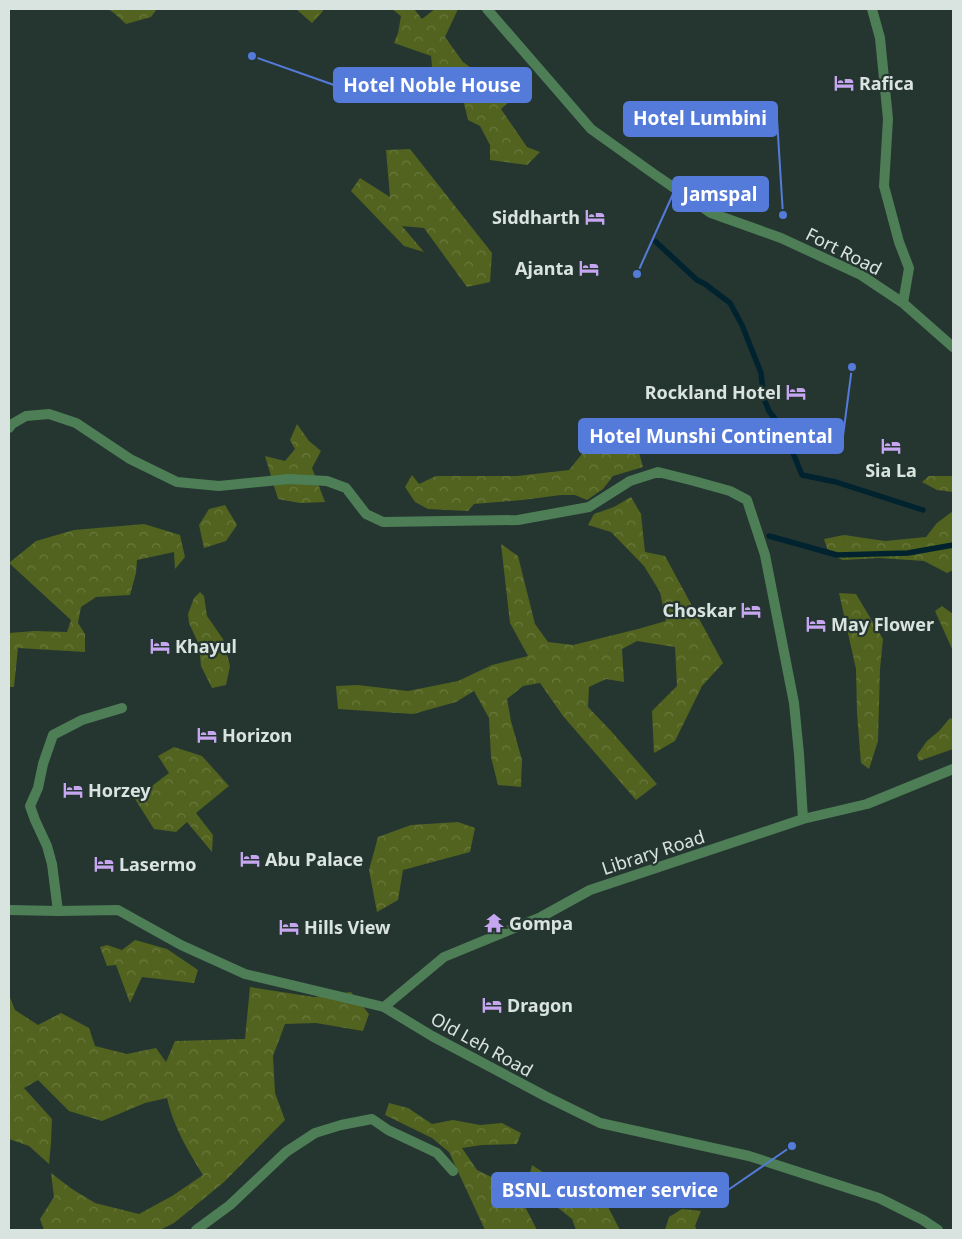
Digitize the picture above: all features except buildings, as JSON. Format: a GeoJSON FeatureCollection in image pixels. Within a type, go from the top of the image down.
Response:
{"type":"FeatureCollection","features":[{"type":"Feature","properties":{"kind":"street","name":"Fort Road"},"geometry":{"type":"LineString","coordinates":[[486,9],[591,129],[711,213],[781,238],[862,275],[903,303],[953,347]]}},
{"type":"Feature","properties":{"kind":"street"},"geometry":{"type":"LineString","coordinates":[[872,9],[880,38],[888,120],[884,186],[898,242],[910,268],[903,303]]}},
{"type":"Feature","properties":{"kind":"street"},"geometry":{"type":"LineString","coordinates":[[9,428],[12,424],[26,416],[48,414],[58,417],[76,423],[130,459],[178,482],[219,486],[289,479],[326,481],[346,488],[366,514],[383,522],[518,520],[589,507],[630,481],[658,472],[730,491],[747,500],[765,555],[794,703],[803,819]]}},
{"type":"Feature","properties":{"kind":"street"},"geometry":{"type":"LineString","coordinates":[[58,911],[48,846],[30,806],[38,788],[43,764],[54,735],[82,720],[122,708]]}},
{"type":"Feature","properties":{"kind":"street","name":"Library Road"},"geometry":{"type":"LineString","coordinates":[[384,1007],[444,957],[541,917],[590,890],[803,819],[867,804],[953,769]]}},
{"type":"Feature","properties":{"kind":"street","name":"Old Leh Road"},"geometry":{"type":"LineString","coordinates":[[9,910],[118,910],[181,945],[245,974],[384,1007],[432,1036],[545,1096],[600,1122],[749,1156],[880,1198],[938,1230]]}},
{"type":"Feature","properties":{"kind":"street"},"geometry":{"type":"LineString","coordinates":[[196,1230],[230,1205],[286,1152],[315,1133],[341,1125],[372,1119],[388,1130],[437,1153],[453,1171]]}},
{"type":"Feature","properties":{"kind":"green space"},"geometry":{"type":"Polygon","coordinates":[[[108,9],[157,9],[151,17],[126,24],[108,9]]]}},
{"type":"Feature","properties":{"kind":"green space"},"geometry":{"type":"Polygon","coordinates":[[[296,9],[322,9],[323,11],[312,23],[296,9]]]}},
{"type":"Feature","properties":{"kind":"green space"},"geometry":{"type":"Polygon","coordinates":[[[392,9],[414,9],[422,19],[435,9],[458,9],[445,37],[463,62],[485,78],[507,67],[524,74],[527,86],[501,109],[527,147],[540,152],[527,165],[490,160],[490,145],[480,126],[468,120],[461,91],[427,79],[432,66],[431,56],[394,43],[401,16],[392,9]]]}},
{"type":"Feature","properties":{"kind":"green space"},"geometry":{"type":"Polygon","coordinates":[[[410,149],[492,253],[490,282],[467,287],[424,228],[402,226],[424,252],[404,246],[351,191],[360,178],[390,197],[386,150],[410,149]]]}},
{"type":"Feature","properties":{"kind":"green space"},"geometry":{"type":"Polygon","coordinates":[[[297,424],[309,441],[321,451],[312,468],[325,502],[300,503],[278,499],[265,456],[285,461],[295,449],[290,440],[297,424]]]}},
{"type":"Feature","properties":{"kind":"green space"},"geometry":{"type":"Polygon","coordinates":[[[586,449],[638,449],[643,467],[613,476],[603,489],[587,500],[575,495],[561,495],[474,504],[468,511],[428,509],[415,502],[405,487],[412,475],[419,484],[436,476],[517,476],[569,470],[586,449]]]}},
{"type":"Feature","properties":{"kind":"green space"},"geometry":{"type":"Polygon","coordinates":[[[929,476],[953,476],[953,492],[937,490],[922,482],[929,476]]]}},
{"type":"Feature","properties":{"kind":"green space"},"geometry":{"type":"Polygon","coordinates":[[[631,497],[641,514],[645,552],[665,556],[723,663],[702,686],[675,741],[654,753],[652,711],[677,686],[675,647],[637,641],[622,649],[624,682],[606,679],[589,687],[588,707],[657,784],[636,800],[563,716],[540,683],[523,686],[507,699],[522,760],[521,787],[498,785],[491,757],[489,718],[474,691],[456,702],[413,714],[338,709],[336,686],[358,685],[408,691],[458,681],[492,665],[528,656],[510,623],[501,544],[518,556],[535,624],[548,642],[573,645],[666,621],[660,592],[644,566],[611,532],[588,525],[594,514],[614,507],[631,497]]]}},
{"type":"Feature","properties":{"kind":"green space"},"geometry":{"type":"Polygon","coordinates":[[[225,505],[237,525],[226,541],[204,548],[199,525],[209,509],[225,505]]]}},
{"type":"Feature","properties":{"kind":"green space"},"geometry":{"type":"Polygon","coordinates":[[[953,511],[953,570],[947,573],[924,561],[879,558],[843,560],[829,554],[824,539],[844,535],[885,541],[926,537],[937,523],[953,511]]]}},
{"type":"Feature","properties":{"kind":"green space"},"geometry":{"type":"Polygon","coordinates":[[[144,524],[180,535],[185,557],[175,569],[174,552],[137,560],[136,573],[130,595],[96,597],[81,607],[78,623],[85,634],[85,652],[18,648],[14,687],[9,687],[9,633],[34,631],[67,632],[71,620],[9,563],[36,541],[74,530],[144,524]]]}},
{"type":"Feature","properties":{"kind":"green space"},"geometry":{"type":"Polygon","coordinates":[[[200,592],[204,596],[207,616],[223,639],[230,666],[226,685],[212,688],[201,666],[199,645],[189,623],[188,614],[194,598],[200,592]]]}},
{"type":"Feature","properties":{"kind":"green space"},"geometry":{"type":"Polygon","coordinates":[[[839,593],[856,594],[883,639],[880,669],[878,741],[869,769],[861,763],[856,669],[839,593]]]}},
{"type":"Feature","properties":{"kind":"green space"},"geometry":{"type":"Polygon","coordinates":[[[942,606],[953,614],[953,651],[935,611],[942,606]]]}},
{"type":"Feature","properties":{"kind":"green space"},"geometry":{"type":"Polygon","coordinates":[[[950,718],[953,719],[953,749],[919,761],[917,755],[927,741],[950,718]]]}},
{"type":"Feature","properties":{"kind":"green space"},"geometry":{"type":"Polygon","coordinates":[[[174,747],[202,756],[229,786],[196,813],[213,835],[212,852],[187,822],[176,832],[154,829],[135,799],[169,773],[158,756],[174,747]]]}},
{"type":"Feature","properties":{"kind":"green space"},"geometry":{"type":"Polygon","coordinates":[[[458,822],[475,828],[470,852],[403,870],[398,900],[377,912],[369,870],[378,837],[411,825],[458,822]]]}},
{"type":"Feature","properties":{"kind":"green space"},"geometry":{"type":"Polygon","coordinates":[[[135,940],[167,949],[198,970],[194,983],[142,977],[130,1003],[116,965],[107,966],[100,947],[107,945],[122,950],[135,940]]]}},
{"type":"Feature","properties":{"kind":"green space"},"geometry":{"type":"Polygon","coordinates":[[[250,987],[314,997],[351,992],[369,1014],[363,1031],[316,1023],[285,1024],[273,1056],[275,1093],[285,1120],[224,1182],[174,1223],[160,1230],[44,1230],[40,1219],[54,1197],[51,1173],[95,1203],[139,1214],[172,1196],[203,1175],[177,1128],[167,1098],[145,1103],[102,1121],[69,1111],[38,1080],[24,1088],[52,1119],[49,1164],[29,1146],[9,1139],[9,995],[15,1010],[38,1025],[61,1013],[89,1028],[95,1046],[127,1054],[156,1048],[166,1062],[175,1041],[245,1039],[250,987]]]}},
{"type":"Feature","properties":{"kind":"green space"},"geometry":{"type":"Polygon","coordinates":[[[389,1103],[408,1108],[432,1124],[453,1120],[480,1125],[502,1123],[521,1133],[517,1144],[482,1145],[462,1148],[477,1170],[516,1189],[537,1230],[485,1230],[449,1152],[432,1138],[385,1115],[389,1103]]]}},
{"type":"Feature","properties":{"kind":"green space"},"geometry":{"type":"Polygon","coordinates":[[[532,1165],[559,1183],[582,1183],[608,1207],[620,1230],[576,1230],[572,1219],[552,1203],[530,1173],[532,1165]]]}},
{"type":"Feature","properties":{"kind":"green space"},"geometry":{"type":"Polygon","coordinates":[[[682,1209],[701,1211],[695,1226],[697,1230],[665,1230],[669,1217],[682,1209]]]}},
{"type":"Feature","properties":{"kind":"waterway"},"geometry":{"type":"LineString","coordinates":[[656,242],[697,280],[730,303],[742,325],[761,373],[764,399],[769,411],[784,431],[802,475],[836,482],[923,510]]}},
{"type":"Feature","properties":{"kind":"waterway"},"geometry":{"type":"LineString","coordinates":[[769,536],[837,555],[908,553],[953,545]]}},
{"type":"Feature","properties":{"kind":"place","name":"Hotel Noble House"},"geometry":{"type":"Point","coordinates":[252,56]}},
{"type":"Feature","properties":{"kind":"place","name":"Rafica"},"geometry":{"type":"Point","coordinates":[844,83]}},
{"type":"Feature","properties":{"kind":"place","name":"Hotel Lumbini"},"geometry":{"type":"Point","coordinates":[783,215]}},
{"type":"Feature","properties":{"kind":"place","name":"Siddharth"},"geometry":{"type":"Point","coordinates":[595,217]}},
{"type":"Feature","properties":{"kind":"place","name":"Ajanta"},"geometry":{"type":"Point","coordinates":[589,268]}},
{"type":"Feature","properties":{"kind":"place","name":"Jamspal"},"geometry":{"type":"Point","coordinates":[637,274]}},
{"type":"Feature","properties":{"kind":"place","name":"Hotel Munshi Continental"},"geometry":{"type":"Point","coordinates":[852,367]}},
{"type":"Feature","properties":{"kind":"place","name":"Rockland Hotel"},"geometry":{"type":"Point","coordinates":[796,392]}},
{"type":"Feature","properties":{"kind":"place","name":"Sia La"},"geometry":{"type":"Point","coordinates":[891,446]}},
{"type":"Feature","properties":{"kind":"place","name":"Choskar"},"geometry":{"type":"Point","coordinates":[751,610]}},
{"type":"Feature","properties":{"kind":"place","name":"May Flower"},"geometry":{"type":"Point","coordinates":[816,624]}},
{"type":"Feature","properties":{"kind":"place","name":"Khayul"},"geometry":{"type":"Point","coordinates":[160,646]}},
{"type":"Feature","properties":{"kind":"place","name":"Horizon"},"geometry":{"type":"Point","coordinates":[207,735]}},
{"type":"Feature","properties":{"kind":"place","name":"Horzey"},"geometry":{"type":"Point","coordinates":[73,790]}},
{"type":"Feature","properties":{"kind":"place","name":"Abu Palace"},"geometry":{"type":"Point","coordinates":[250,859]}},
{"type":"Feature","properties":{"kind":"place","name":"Lasermo"},"geometry":{"type":"Point","coordinates":[104,864]}},
{"type":"Feature","properties":{"kind":"place","name":"Gompa"},"geometry":{"type":"Point","coordinates":[494,923]}},
{"type":"Feature","properties":{"kind":"place","name":"Hills View"},"geometry":{"type":"Point","coordinates":[289,927]}},
{"type":"Feature","properties":{"kind":"place","name":"Dragon"},"geometry":{"type":"Point","coordinates":[492,1005]}},
{"type":"Feature","properties":{"kind":"place","name":"BSNL customer service"},"geometry":{"type":"Point","coordinates":[792,1146]}}]}
